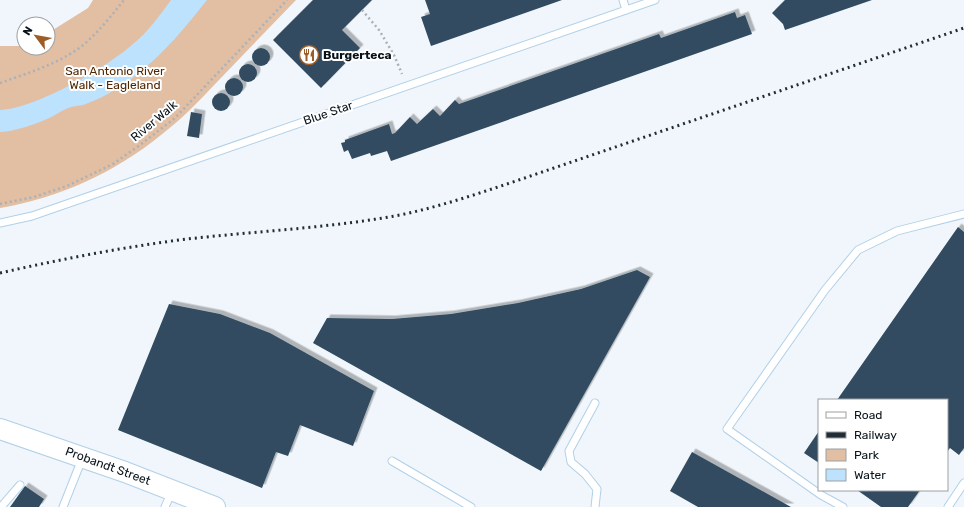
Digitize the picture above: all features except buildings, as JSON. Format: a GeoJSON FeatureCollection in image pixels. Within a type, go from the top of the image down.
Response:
{"type":"FeatureCollection","features":[{"type":"Feature","properties":{"kind":"main road","name":"Probandt Street"},"geometry":{"type":"LineString","coordinates":[[0,429],[82,457],[168,498],[215,507]]}},
{"type":"Feature","properties":{"kind":"lane"},"geometry":{"type":"LineString","coordinates":[[623,0],[626,10]]}},
{"type":"Feature","properties":{"kind":"lane","name":"Blue Star"},"geometry":{"type":"LineString","coordinates":[[0,223],[32,216],[655,0]]}},
{"type":"Feature","properties":{"kind":"lane"},"geometry":{"type":"LineString","coordinates":[[843,507],[821,494],[727,429],[825,290],[858,250],[897,231],[964,214]]}},
{"type":"Feature","properties":{"kind":"lane"},"geometry":{"type":"LineString","coordinates":[[595,403],[569,452],[571,462],[585,474],[597,489],[595,507]]}},
{"type":"Feature","properties":{"kind":"lane"},"geometry":{"type":"LineString","coordinates":[[63,507],[82,457]]}},
{"type":"Feature","properties":{"kind":"lane"},"geometry":{"type":"LineString","coordinates":[[392,461],[471,507]]}},
{"type":"Feature","properties":{"kind":"lane"},"geometry":{"type":"LineString","coordinates":[[948,507],[964,484]]}},
{"type":"Feature","properties":{"kind":"lane"},"geometry":{"type":"LineString","coordinates":[[1,507],[20,485]]}},
{"type":"Feature","properties":{"kind":"path"},"geometry":{"type":"LineString","coordinates":[[0,83],[56,62],[82,46],[102,26],[124,0]]}},
{"type":"Feature","properties":{"kind":"path","name":"River Walk"},"geometry":{"type":"LineString","coordinates":[[0,204],[34,197],[67,186],[113,164],[140,145],[175,118],[287,0]]}},
{"type":"Feature","properties":{"kind":"path"},"geometry":{"type":"LineString","coordinates":[[362,10],[379,30],[394,55],[407,86]]}},
{"type":"Feature","properties":{"kind":"green space","name":"San Antonio River Walk - Eagleland"},"geometry":{"type":"Polygon","coordinates":[[[93,0],[296,0],[191,109],[169,129],[143,149],[105,172],[64,191],[22,204],[0,208],[0,46],[16,46],[16,56],[56,56],[56,28],[88,8],[93,0]]]}},
{"type":"Feature","properties":{"kind":"water"},"geometry":{"type":"Polygon","coordinates":[[[171,0],[207,0],[172,42],[131,79],[100,98],[83,105],[68,108],[47,119],[30,125],[0,132],[0,110],[15,108],[51,95],[89,75],[121,53],[144,34],[171,0]]]}},
{"type":"Feature","properties":{"kind":"railway"},"geometry":{"type":"LineString","coordinates":[[0,273],[70,258],[140,246],[187,239],[347,223],[400,215],[428,208],[510,183],[964,28]]}},
{"type":"Feature","properties":{"kind":"place","name":"Burgerteca"},"geometry":{"type":"Point","coordinates":[309,55]}}]}
